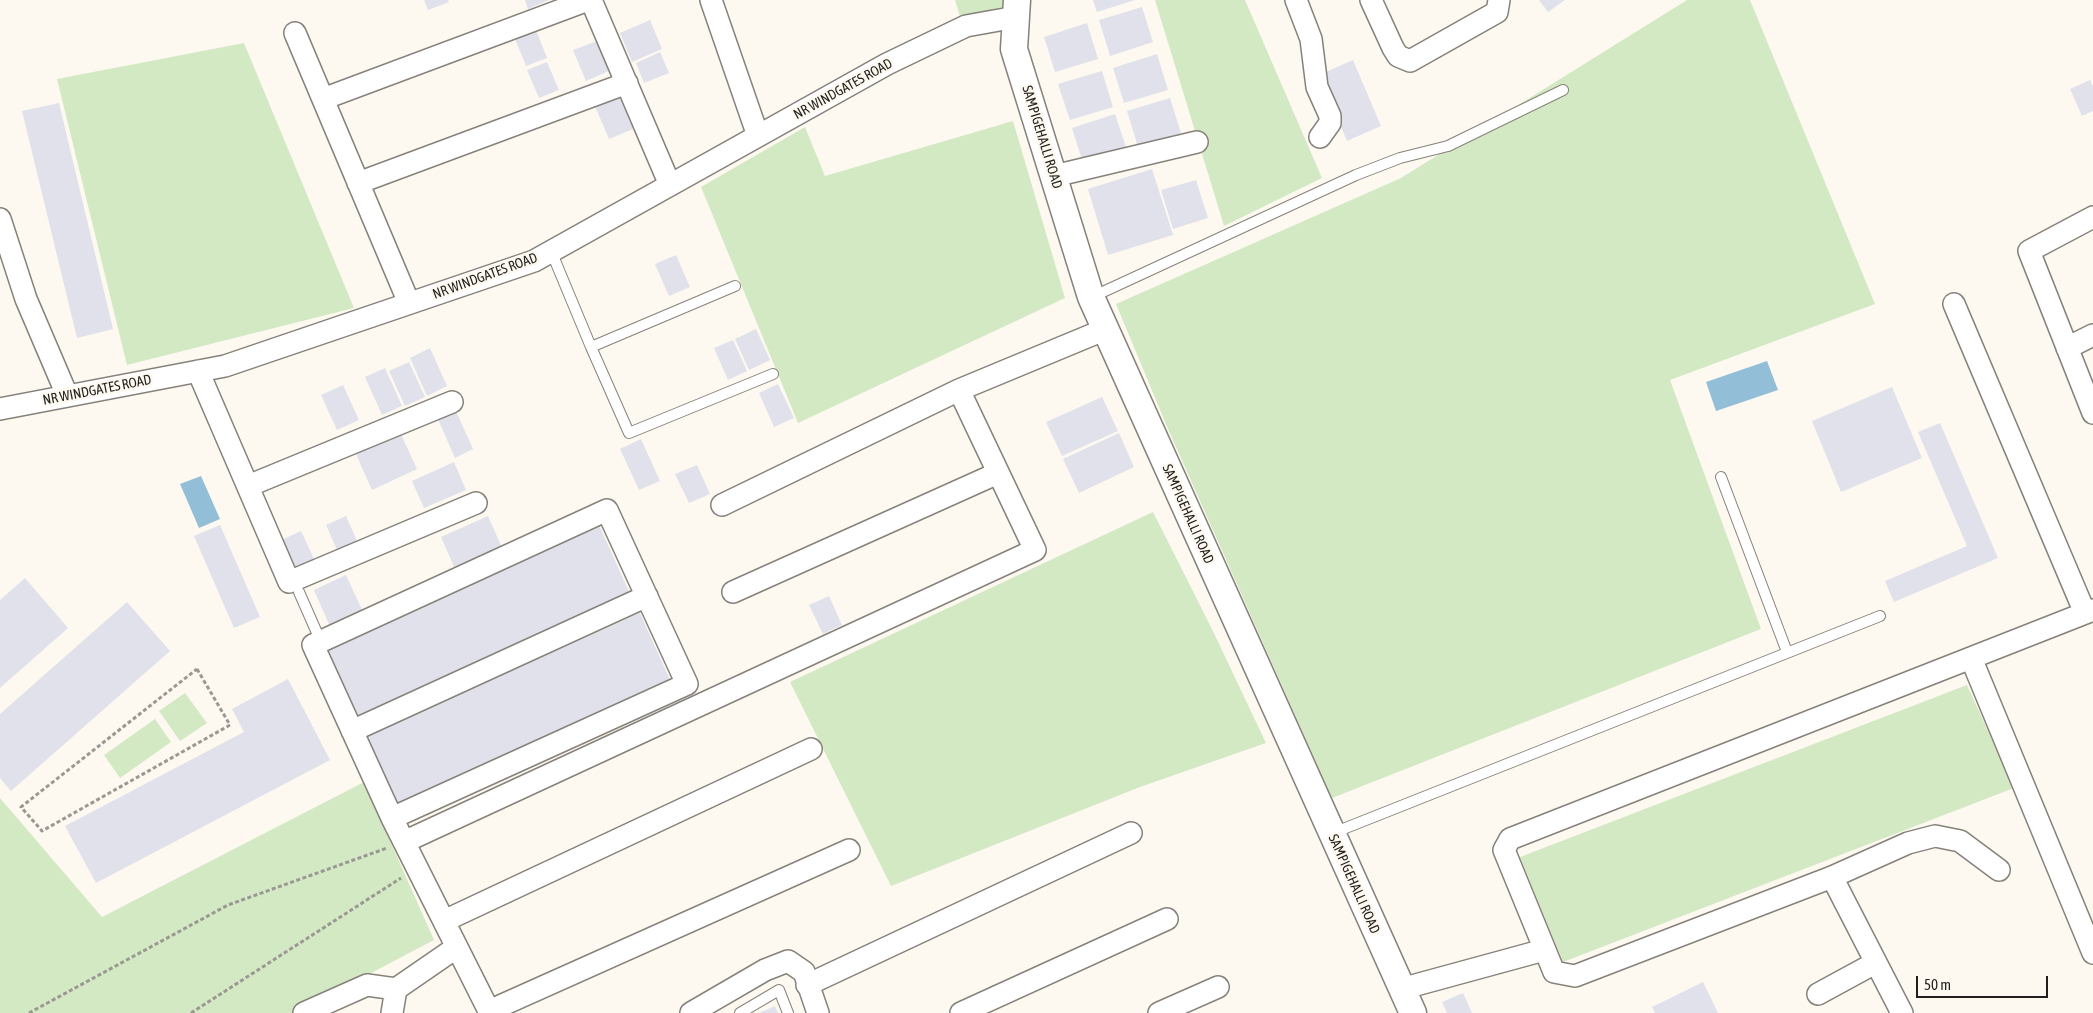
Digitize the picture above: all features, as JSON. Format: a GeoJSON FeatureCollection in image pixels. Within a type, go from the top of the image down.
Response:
{"type":"FeatureCollection","features":[{"type":"Feature","properties":{"kind":"street"},"geometry":{"type":"LineString","coordinates":[[323,99],[589,0],[627,83],[670,185]]}},
{"type":"Feature","properties":{"kind":"street"},"geometry":{"type":"LineString","coordinates":[[711,0],[758,136]]}},
{"type":"Feature","properties":{"kind":"street"},"geometry":{"type":"LineString","coordinates":[[1296,0],[1311,39],[1317,87],[1330,116],[1330,123],[1320,137]]}},
{"type":"Feature","properties":{"kind":"street"},"geometry":{"type":"LineString","coordinates":[[1371,0],[1398,56],[1410,61],[1496,12],[1499,0]]}},
{"type":"Feature","properties":{"kind":"street","name":"NR WINDGATES ROAD"},"geometry":{"type":"LineString","coordinates":[[0,409],[225,366],[534,260],[887,64],[966,26],[1016,8]]}},
{"type":"Feature","properties":{"kind":"street","name":"SAMPIGEHALLI ROAD"},"geometry":{"type":"LineString","coordinates":[[1016,8],[1014,49],[1092,297],[1413,1013]]}},
{"type":"Feature","properties":{"kind":"street"},"geometry":{"type":"LineString","coordinates":[[295,33],[409,303]]}},
{"type":"Feature","properties":{"kind":"street"},"geometry":{"type":"LineString","coordinates":[[358,182],[627,83]]}},
{"type":"Feature","properties":{"kind":"street"},"geometry":{"type":"LineString","coordinates":[[1054,176],[1197,142]]}},
{"type":"Feature","properties":{"kind":"street"},"geometry":{"type":"LineString","coordinates":[[2093,217],[2028,250],[2093,413]]}},
{"type":"Feature","properties":{"kind":"street"},"geometry":{"type":"LineString","coordinates":[[0,219],[26,299],[67,395]]}},
{"type":"Feature","properties":{"kind":"street"},"geometry":{"type":"LineString","coordinates":[[1954,304],[2089,612],[1510,839],[1504,850],[1554,972],[1575,976],[1832,877],[1908,843],[1935,836],[1960,841],[1998,870]]}},
{"type":"Feature","properties":{"kind":"street"},"geometry":{"type":"LineString","coordinates":[[722,504],[959,390],[1106,329]]}},
{"type":"Feature","properties":{"kind":"street"},"geometry":{"type":"LineString","coordinates":[[2067,348],[2093,335]]}},
{"type":"Feature","properties":{"kind":"street"},"geometry":{"type":"LineString","coordinates":[[198,371],[289,582],[476,503]]}},
{"type":"Feature","properties":{"kind":"street"},"geometry":{"type":"LineString","coordinates":[[404,842],[1035,550],[959,390]]}},
{"type":"Feature","properties":{"kind":"street"},"geometry":{"type":"LineString","coordinates":[[248,486],[452,402]]}},
{"type":"Feature","properties":{"kind":"street"},"geometry":{"type":"LineString","coordinates":[[733,592],[998,473]]}},
{"type":"Feature","properties":{"kind":"street"},"geometry":{"type":"LineString","coordinates":[[392,818],[687,684],[607,510],[313,645],[392,818],[490,1012],[849,850]]}},
{"type":"Feature","properties":{"kind":"street"},"geometry":{"type":"LineString","coordinates":[[352,731],[647,596]]}},
{"type":"Feature","properties":{"kind":"street"},"geometry":{"type":"LineString","coordinates":[[1970,658],[2093,953]]}},
{"type":"Feature","properties":{"kind":"street"},"geometry":{"type":"LineString","coordinates":[[444,921],[811,749]]}},
{"type":"Feature","properties":{"kind":"street"},"geometry":{"type":"LineString","coordinates":[[808,985],[1131,833]]}},
{"type":"Feature","properties":{"kind":"street"},"geometry":{"type":"LineString","coordinates":[[1832,877],[1902,1013]]}},
{"type":"Feature","properties":{"kind":"street"},"geometry":{"type":"LineString","coordinates":[[960,1013],[1167,919]]}},
{"type":"Feature","properties":{"kind":"street"},"geometry":{"type":"LineString","coordinates":[[304,1013],[367,985],[396,989],[457,947]]}},
{"type":"Feature","properties":{"kind":"street"},"geometry":{"type":"LineString","coordinates":[[1402,989],[1544,950]]}},
{"type":"Feature","properties":{"kind":"street"},"geometry":{"type":"LineString","coordinates":[[691,1013],[765,970],[788,961],[804,972],[818,1013]]}},
{"type":"Feature","properties":{"kind":"street"},"geometry":{"type":"LineString","coordinates":[[1818,994],[1875,963]]}},
{"type":"Feature","properties":{"kind":"street"},"geometry":{"type":"LineString","coordinates":[[1159,1013],[1218,986]]}},
{"type":"Feature","properties":{"kind":"street"},"geometry":{"type":"LineString","coordinates":[[392,1013],[396,989]]}},
{"type":"Feature","properties":{"kind":"lane"},"geometry":{"type":"LineString","coordinates":[[1092,297],[1356,175],[1400,158],[1448,146],[1563,90]]}},
{"type":"Feature","properties":{"kind":"lane"},"geometry":{"type":"LineString","coordinates":[[551,251],[629,433],[773,374]]}},
{"type":"Feature","properties":{"kind":"lane"},"geometry":{"type":"LineString","coordinates":[[591,347],[735,286]]}},
{"type":"Feature","properties":{"kind":"lane"},"geometry":{"type":"LineString","coordinates":[[1721,477],[1787,652]]}},
{"type":"Feature","properties":{"kind":"lane"},"geometry":{"type":"LineString","coordinates":[[299,592],[321,642]]}},
{"type":"Feature","properties":{"kind":"lane"},"geometry":{"type":"LineString","coordinates":[[1332,833],[1880,616]]}},
{"type":"Feature","properties":{"kind":"lane"},"geometry":{"type":"LineString","coordinates":[[740,1013],[778,990],[788,1013]]}},
{"type":"Feature","properties":{"kind":"path"},"geometry":{"type":"LineString","coordinates":[[197,669],[230,725],[42,831],[21,807],[197,669]]}},
{"type":"Feature","properties":{"kind":"path"},"geometry":{"type":"LineString","coordinates":[[29,1013],[228,905],[404,842]]}},
{"type":"Feature","properties":{"kind":"path"},"geometry":{"type":"LineString","coordinates":[[191,1013],[417,868]]}},
{"type":"Feature","properties":{"kind":"green space"},"geometry":{"type":"Polygon","coordinates":[[[955,0],[1010,0],[1010,4],[961,20],[955,0]]]}},
{"type":"Feature","properties":{"kind":"green space"},"geometry":{"type":"Polygon","coordinates":[[[1155,0],[1245,0],[1322,178],[1224,226],[1155,0]]]}},
{"type":"Feature","properties":{"kind":"green space"},"geometry":{"type":"Polygon","coordinates":[[[1687,0],[1750,0],[1875,304],[1670,380],[1761,629],[1332,798],[1168,429],[1116,304],[1401,178],[1687,0]]]}},
{"type":"Feature","properties":{"kind":"green space"},"geometry":{"type":"Polygon","coordinates":[[[244,43],[354,308],[127,365],[57,79],[244,43]]]}},
{"type":"Feature","properties":{"kind":"green space"},"geometry":{"type":"Polygon","coordinates":[[[1013,121],[1065,298],[798,423],[701,187],[805,127],[825,176],[1013,121]]]}},
{"type":"Feature","properties":{"kind":"green space"},"geometry":{"type":"Polygon","coordinates":[[[1153,512],[1211,627],[1266,743],[1140,787],[891,886],[790,682],[1153,512]]]}},
{"type":"Feature","properties":{"kind":"green space"},"geometry":{"type":"Polygon","coordinates":[[[1967,685],[2014,788],[1563,962],[1520,857],[1967,685]]]}},
{"type":"Feature","properties":{"kind":"green space"},"geometry":{"type":"Polygon","coordinates":[[[185,693],[207,723],[180,741],[159,711],[185,693]]]}},
{"type":"Feature","properties":{"kind":"green space"},"geometry":{"type":"Polygon","coordinates":[[[155,719],[171,742],[120,778],[104,755],[155,719]]]}},
{"type":"Feature","properties":{"kind":"green space"},"geometry":{"type":"Polygon","coordinates":[[[364,782],[434,940],[295,1013],[0,1013],[0,798],[102,917],[364,782]]]}},
{"type":"Feature","properties":{"kind":"water"},"geometry":{"type":"Polygon","coordinates":[[[1767,361],[1778,390],[1716,411],[1706,382],[1767,361]]]}},
{"type":"Feature","properties":{"kind":"water"},"geometry":{"type":"Polygon","coordinates":[[[201,476],[220,519],[199,528],[180,484],[201,476]]]}},
{"type":"Feature","properties":{"kind":"building"},"geometry":{"type":"Polygon","coordinates":[[[424,0],[448,0],[449,2],[428,10],[424,0]]]}},
{"type":"Feature","properties":{"kind":"building"},"geometry":{"type":"Polygon","coordinates":[[[525,0],[549,0],[528,9],[525,0]]]}},
{"type":"Feature","properties":{"kind":"building"},"geometry":{"type":"Polygon","coordinates":[[[1093,0],[1135,0],[1097,12],[1093,0]]]}},
{"type":"Feature","properties":{"kind":"building"},"geometry":{"type":"Polygon","coordinates":[[[1539,0],[1565,0],[1548,12],[1539,0]]]}},
{"type":"Feature","properties":{"kind":"building"},"geometry":{"type":"Polygon","coordinates":[[[1142,7],[1153,42],[1110,56],[1099,20],[1142,7]]]}},
{"type":"Feature","properties":{"kind":"building"},"geometry":{"type":"Polygon","coordinates":[[[650,20],[662,49],[632,62],[620,33],[650,20]]]}},
{"type":"Feature","properties":{"kind":"building"},"geometry":{"type":"Polygon","coordinates":[[[1087,23],[1098,59],[1055,72],[1044,37],[1087,23]]]}},
{"type":"Feature","properties":{"kind":"building"},"geometry":{"type":"Polygon","coordinates":[[[536,30],[547,58],[526,66],[515,39],[536,30]]]}},
{"type":"Feature","properties":{"kind":"building"},"geometry":{"type":"Polygon","coordinates":[[[597,41],[609,71],[586,81],[573,50],[597,41]]]}},
{"type":"Feature","properties":{"kind":"building"},"geometry":{"type":"Polygon","coordinates":[[[660,52],[669,73],[644,83],[636,63],[660,52]]]}},
{"type":"Feature","properties":{"kind":"building"},"geometry":{"type":"Polygon","coordinates":[[[1157,54],[1168,90],[1124,103],[1113,68],[1157,54]]]}},
{"type":"Feature","properties":{"kind":"building"},"geometry":{"type":"Polygon","coordinates":[[[1353,60],[1381,126],[1347,141],[1319,75],[1353,60]]]}},
{"type":"Feature","properties":{"kind":"building"},"geometry":{"type":"Polygon","coordinates":[[[547,62],[559,90],[539,98],[527,70],[547,62]]]}},
{"type":"Feature","properties":{"kind":"building"},"geometry":{"type":"Polygon","coordinates":[[[1102,71],[1113,107],[1070,120],[1058,84],[1102,71]]]}},
{"type":"Feature","properties":{"kind":"building"},"geometry":{"type":"Polygon","coordinates":[[[2090,80],[2093,87],[2093,111],[2082,116],[2070,89],[2090,80]]]}},
{"type":"Feature","properties":{"kind":"building"},"geometry":{"type":"Polygon","coordinates":[[[618,94],[633,129],[609,139],[594,104],[618,94]]]}},
{"type":"Feature","properties":{"kind":"building"},"geometry":{"type":"Polygon","coordinates":[[[1170,98],[1181,133],[1138,147],[1127,111],[1170,98]]]}},
{"type":"Feature","properties":{"kind":"building"},"geometry":{"type":"Polygon","coordinates":[[[59,103],[113,329],[77,338],[22,111],[59,103]]]}},
{"type":"Feature","properties":{"kind":"building"},"geometry":{"type":"Polygon","coordinates":[[[1115,114],[1127,150],[1083,163],[1072,128],[1115,114]]]}},
{"type":"Feature","properties":{"kind":"building"},"geometry":{"type":"Polygon","coordinates":[[[1152,169],[1173,235],[1108,255],[1088,189],[1152,169]]]}},
{"type":"Feature","properties":{"kind":"building"},"geometry":{"type":"Polygon","coordinates":[[[1196,180],[1208,218],[1173,229],[1161,190],[1196,180]]]}},
{"type":"Feature","properties":{"kind":"building"},"geometry":{"type":"Polygon","coordinates":[[[676,255],[690,287],[669,296],[655,264],[676,255]]]}},
{"type":"Feature","properties":{"kind":"building"},"geometry":{"type":"Polygon","coordinates":[[[756,329],[770,360],[749,370],[735,339],[756,329]]]}},
{"type":"Feature","properties":{"kind":"building"},"geometry":{"type":"Polygon","coordinates":[[[733,340],[747,371],[728,380],[714,348],[733,340]]]}},
{"type":"Feature","properties":{"kind":"building"},"geometry":{"type":"Polygon","coordinates":[[[430,348],[447,386],[427,396],[410,358],[430,348]]]}},
{"type":"Feature","properties":{"kind":"building"},"geometry":{"type":"Polygon","coordinates":[[[409,362],[425,397],[405,406],[389,371],[409,362]]]}},
{"type":"Feature","properties":{"kind":"building"},"geometry":{"type":"Polygon","coordinates":[[[385,368],[402,406],[382,415],[365,377],[385,368]]]}},
{"type":"Feature","properties":{"kind":"building"},"geometry":{"type":"Polygon","coordinates":[[[778,384],[794,418],[774,427],[759,393],[778,384]]]}},
{"type":"Feature","properties":{"kind":"building"},"geometry":{"type":"Polygon","coordinates":[[[343,385],[359,420],[337,430],[321,395],[343,385]]]}},
{"type":"Feature","properties":{"kind":"building"},"geometry":{"type":"Polygon","coordinates":[[[1892,387],[1922,458],[1841,492],[1812,421],[1892,387]]]}},
{"type":"Feature","properties":{"kind":"building"},"geometry":{"type":"Polygon","coordinates":[[[1102,397],[1118,431],[1062,456],[1046,422],[1102,397]]]}},
{"type":"Feature","properties":{"kind":"building"},"geometry":{"type":"Polygon","coordinates":[[[455,409],[473,449],[455,458],[437,417],[455,409]]]}},
{"type":"Feature","properties":{"kind":"building"},"geometry":{"type":"Polygon","coordinates":[[[1940,423],[1998,558],[1894,602],[1885,581],[1967,546],[1918,432],[1940,423]]]}},
{"type":"Feature","properties":{"kind":"building"},"geometry":{"type":"Polygon","coordinates":[[[400,432],[417,469],[372,490],[355,452],[400,432]]]}},
{"type":"Feature","properties":{"kind":"building"},"geometry":{"type":"Polygon","coordinates":[[[1119,433],[1134,467],[1079,493],[1063,459],[1119,433]]]}},
{"type":"Feature","properties":{"kind":"building"},"geometry":{"type":"Polygon","coordinates":[[[641,439],[660,481],[639,490],[620,449],[641,439]]]}},
{"type":"Feature","properties":{"kind":"building"},"geometry":{"type":"Polygon","coordinates":[[[454,462],[466,490],[424,508],[412,481],[454,462]]]}},
{"type":"Feature","properties":{"kind":"building"},"geometry":{"type":"Polygon","coordinates":[[[697,465],[710,494],[689,503],[675,474],[697,465]]]}},
{"type":"Feature","properties":{"kind":"building"},"geometry":{"type":"Polygon","coordinates":[[[346,516],[357,541],[337,550],[326,525],[346,516]]]}},
{"type":"Feature","properties":{"kind":"building"},"geometry":{"type":"Polygon","coordinates":[[[488,516],[503,550],[456,571],[441,537],[488,516]]]}},
{"type":"Feature","properties":{"kind":"building"},"geometry":{"type":"Polygon","coordinates":[[[220,525],[260,617],[234,628],[194,536],[220,525]]]}},
{"type":"Feature","properties":{"kind":"building"},"geometry":{"type":"Polygon","coordinates":[[[599,525],[630,594],[350,720],[319,651],[599,525]]]}},
{"type":"Feature","properties":{"kind":"building"},"geometry":{"type":"Polygon","coordinates":[[[301,531],[315,561],[292,571],[279,541],[301,531]]]}},
{"type":"Feature","properties":{"kind":"building"},"geometry":{"type":"Polygon","coordinates":[[[346,575],[364,614],[331,629],[314,590],[346,575]]]}},
{"type":"Feature","properties":{"kind":"building"},"geometry":{"type":"Polygon","coordinates":[[[25,578],[68,628],[0,688],[0,600],[25,578]]]}},
{"type":"Feature","properties":{"kind":"building"},"geometry":{"type":"Polygon","coordinates":[[[829,596],[842,625],[823,634],[809,605],[829,596]]]}},
{"type":"Feature","properties":{"kind":"building"},"geometry":{"type":"Polygon","coordinates":[[[127,602],[170,651],[11,791],[0,778],[0,714],[127,602]]]}},
{"type":"Feature","properties":{"kind":"building"},"geometry":{"type":"Polygon","coordinates":[[[640,613],[671,682],[391,808],[360,739],[640,613]]]}},
{"type":"Feature","properties":{"kind":"building"},"geometry":{"type":"Polygon","coordinates":[[[288,679],[330,760],[96,883],[65,826],[244,732],[232,709],[288,679]]]}},
{"type":"Feature","properties":{"kind":"building"},"geometry":{"type":"Polygon","coordinates":[[[1703,982],[1718,1013],[1655,1013],[1652,1007],[1703,982]]]}},
{"type":"Feature","properties":{"kind":"building"},"geometry":{"type":"Polygon","coordinates":[[[1463,993],[1472,1013],[1447,1013],[1442,1002],[1463,993]]]}},
{"type":"Feature","properties":{"kind":"building"},"geometry":{"type":"Polygon","coordinates":[[[775,1006],[778,1013],[759,1013],[775,1006]]]}}]}
